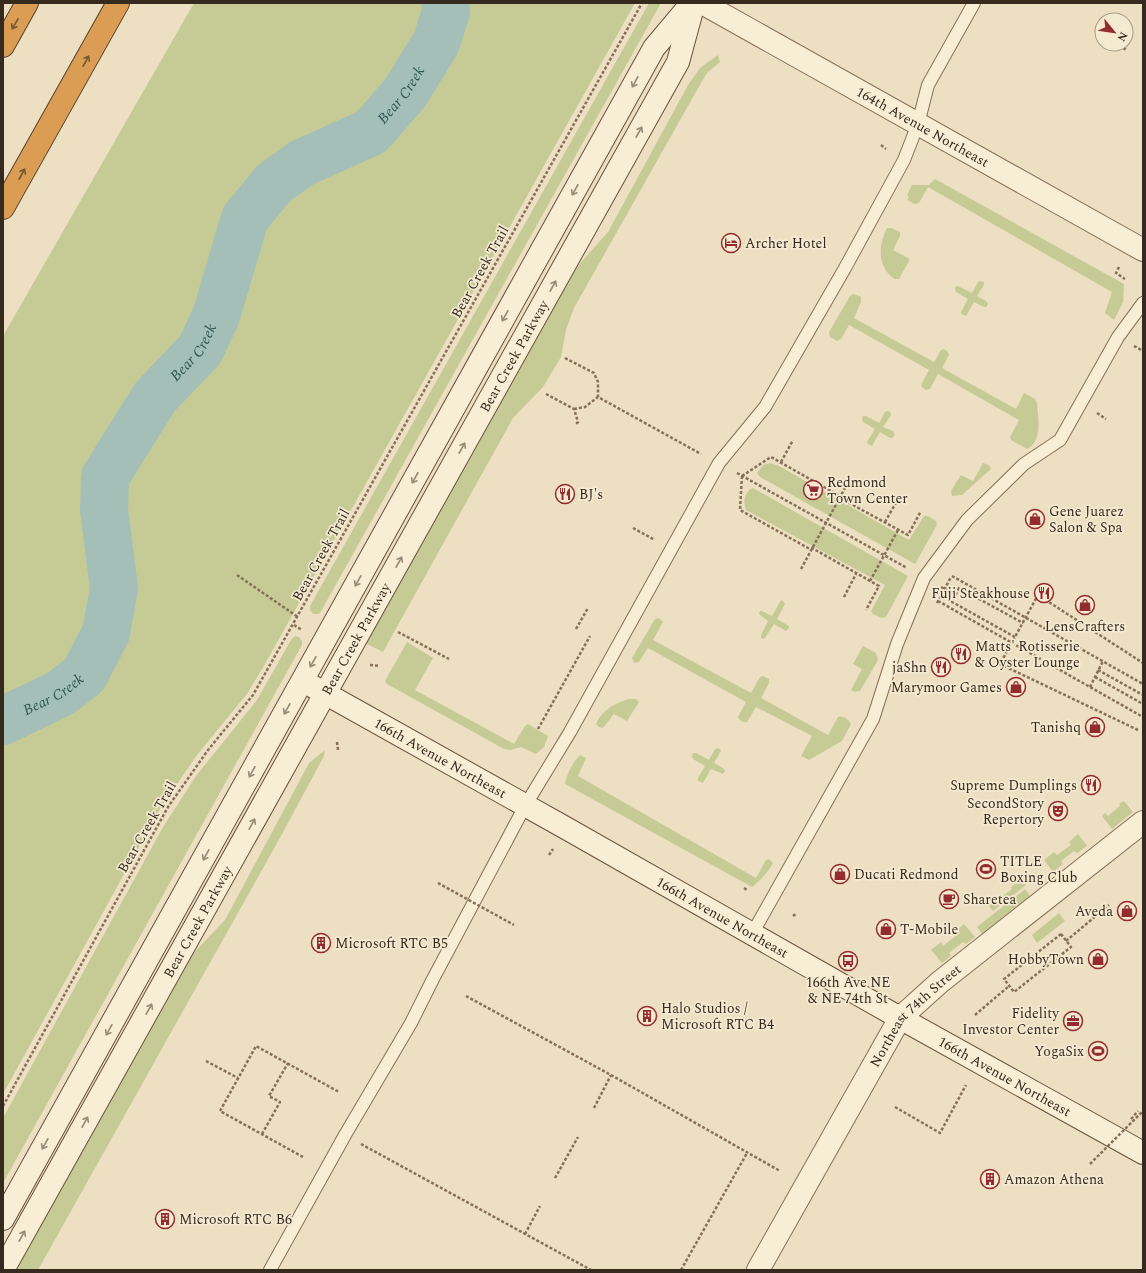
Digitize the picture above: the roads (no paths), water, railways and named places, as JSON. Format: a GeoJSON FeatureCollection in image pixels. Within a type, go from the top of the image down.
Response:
{"type":"FeatureCollection","features":[{"type":"Feature","properties":{"kind":"highway"},"geometry":{"type":"LineString","coordinates":[[3,46],[27,3]]}},
{"type":"Feature","properties":{"kind":"highway"},"geometry":{"type":"LineString","coordinates":[[3,208],[118,3]]}},
{"type":"Feature","properties":{"kind":"main road","name":"Bear Creek Parkway"},"geometry":{"type":"LineString","coordinates":[[3,1219],[654,48],[693,3]]}},
{"type":"Feature","properties":{"kind":"main road","name":"Bear Creek Parkway"},"geometry":{"type":"LineString","coordinates":[[3,1270],[678,62],[693,3]]}},
{"type":"Feature","properties":{"kind":"main road","name":"164th Avenue Northeast"},"geometry":{"type":"LineString","coordinates":[[702,3],[1143,250]]}},
{"type":"Feature","properties":{"kind":"main road","name":"166th Avenue Northeast"},"geometry":{"type":"LineString","coordinates":[[302,680],[900,1018],[1143,1153]]}},
{"type":"Feature","properties":{"kind":"main road","name":"Northeast 74th Street"},"geometry":{"type":"LineString","coordinates":[[758,1270],[900,1018],[940,982],[1143,822]]}},
{"type":"Feature","properties":{"kind":"lane"},"geometry":{"type":"LineString","coordinates":[[270,1270],[411,1023],[525,806],[570,732],[719,463],[765,407],[803,342],[904,160],[918,124],[928,85],[974,3]]}},
{"type":"Feature","properties":{"kind":"lane"},"geometry":{"type":"LineString","coordinates":[[752,934],[873,719],[897,644],[924,578],[966,520],[1024,464],[1060,440],[1118,337],[1143,303]]}},
{"type":"Feature","properties":{"kind":"waterway","name":"Bear Creek"},"geometry":{"type":"LineString","coordinates":[[3,721],[61,693],[84,675],[106,633],[114,588],[104,510],[105,477],[155,397],[200,350],[216,316],[245,218],[274,183],[302,163],[371,132],[405,93],[436,43],[446,12],[445,3]]}},
{"type":"Feature","properties":{"kind":"place","name":"Archer Hotel"},"geometry":{"type":"Point","coordinates":[731,243]}},
{"type":"Feature","properties":{"kind":"place","name":"Redmond Town Center"},"geometry":{"type":"Point","coordinates":[813,490]}},
{"type":"Feature","properties":{"kind":"place","name":"BJ's"},"geometry":{"type":"Point","coordinates":[565,494]}},
{"type":"Feature","properties":{"kind":"place","name":"Gene Juarez Salon & Spa"},"geometry":{"type":"Point","coordinates":[1035,519]}},
{"type":"Feature","properties":{"kind":"place","name":"Fuji Steakhouse"},"geometry":{"type":"Point","coordinates":[1044,593]}},
{"type":"Feature","properties":{"kind":"place","name":"LensCrafters"},"geometry":{"type":"Point","coordinates":[1085,605]}},
{"type":"Feature","properties":{"kind":"place","name":"Matts' Rotisserie & Oyster Lounge"},"geometry":{"type":"Point","coordinates":[961,654]}},
{"type":"Feature","properties":{"kind":"place","name":"jaShn"},"geometry":{"type":"Point","coordinates":[941,667]}},
{"type":"Feature","properties":{"kind":"place","name":"Marymoor Games"},"geometry":{"type":"Point","coordinates":[1016,687]}},
{"type":"Feature","properties":{"kind":"place","name":"Tanishq"},"geometry":{"type":"Point","coordinates":[1095,727]}},
{"type":"Feature","properties":{"kind":"place","name":"Supreme Dumplings"},"geometry":{"type":"Point","coordinates":[1091,785]}},
{"type":"Feature","properties":{"kind":"place","name":"SecondStory Repertory"},"geometry":{"type":"Point","coordinates":[1058,811]}},
{"type":"Feature","properties":{"kind":"place","name":"TITLE Boxing Club"},"geometry":{"type":"Point","coordinates":[986,869]}},
{"type":"Feature","properties":{"kind":"place","name":"Ducati Redmond"},"geometry":{"type":"Point","coordinates":[840,874]}},
{"type":"Feature","properties":{"kind":"place","name":"Sharetea"},"geometry":{"type":"Point","coordinates":[949,899]}},
{"type":"Feature","properties":{"kind":"place","name":"Aveda"},"geometry":{"type":"Point","coordinates":[1127,911]}},
{"type":"Feature","properties":{"kind":"place","name":"T-Mobile"},"geometry":{"type":"Point","coordinates":[886,929]}},
{"type":"Feature","properties":{"kind":"place","name":"Microsoft RTC B5"},"geometry":{"type":"Point","coordinates":[321,943]}},
{"type":"Feature","properties":{"kind":"place","name":"HobbyTown"},"geometry":{"type":"Point","coordinates":[1098,959]}},
{"type":"Feature","properties":{"kind":"place","name":"166th Ave NE & NE 74th St"},"geometry":{"type":"Point","coordinates":[848,961]}},
{"type":"Feature","properties":{"kind":"place","name":"Halo Studios / Microsoft RTC B4"},"geometry":{"type":"Point","coordinates":[647,1016]}},
{"type":"Feature","properties":{"kind":"place","name":"Fidelity Investor Center"},"geometry":{"type":"Point","coordinates":[1073,1021]}},
{"type":"Feature","properties":{"kind":"place","name":"YogaSix"},"geometry":{"type":"Point","coordinates":[1098,1051]}},
{"type":"Feature","properties":{"kind":"place","name":"Amazon Athena"},"geometry":{"type":"Point","coordinates":[990,1179]}},
{"type":"Feature","properties":{"kind":"place","name":"Microsoft RTC B6"},"geometry":{"type":"Point","coordinates":[165,1219]}}]}
